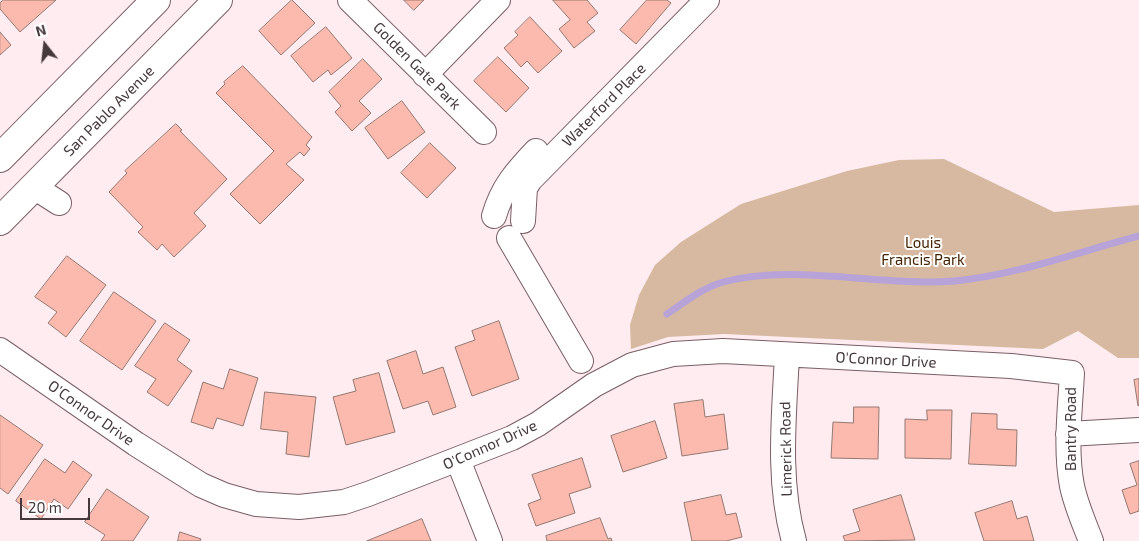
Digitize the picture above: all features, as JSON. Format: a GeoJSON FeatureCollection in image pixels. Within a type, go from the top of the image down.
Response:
{"type":"FeatureCollection","features":[{"type":"Feature","properties":{"kind":"main road"},"geometry":{"type":"LineString","coordinates":[[0,158],[156,0]]}},
{"type":"Feature","properties":{"kind":"main road","name":"San Pablo Avenue"},"geometry":{"type":"LineString","coordinates":[[0,221],[218,0]]}},
{"type":"Feature","properties":{"kind":"street","name":"Golden Gate Park"},"geometry":{"type":"LineString","coordinates":[[350,0],[484,132]]}},
{"type":"Feature","properties":{"kind":"street"},"geometry":{"type":"LineString","coordinates":[[425,75],[498,0]]}},
{"type":"Feature","properties":{"kind":"street","name":"Waterford Place"},"geometry":{"type":"LineString","coordinates":[[516,229],[499,235],[494,229],[494,216],[499,199],[513,175],[688,0]]}},
{"type":"Feature","properties":{"kind":"street","name":"Waterford Place"},"geometry":{"type":"LineString","coordinates":[[581,360],[516,229],[525,188],[530,180],[707,0]]}},
{"type":"Feature","properties":{"kind":"street"},"geometry":{"type":"LineString","coordinates":[[34,187],[59,203]]}},
{"type":"Feature","properties":{"kind":"street","name":"O'Connor Drive"},"geometry":{"type":"LineString","coordinates":[[0,350],[201,485],[242,500],[299,507],[344,502],[458,460],[526,431],[594,386],[632,365],[666,356],[698,351],[1012,366],[1072,373]]}},
{"type":"Feature","properties":{"kind":"street","name":"Limerick Road"},"geometry":{"type":"LineString","coordinates":[[787,355],[783,472],[794,541]]}},
{"type":"Feature","properties":{"kind":"street","name":"Bantry Road"},"geometry":{"type":"LineString","coordinates":[[1072,373],[1068,434],[1072,488],[1091,541]]}},
{"type":"Feature","properties":{"kind":"street"},"geometry":{"type":"LineString","coordinates":[[1068,434],[1139,430]]}},
{"type":"Feature","properties":{"kind":"street"},"geometry":{"type":"LineString","coordinates":[[458,460],[490,541]]}},
{"type":"Feature","properties":{"kind":"green space","name":"Louis Francis Park"},"geometry":{"type":"Polygon","coordinates":[[[944,159],[1054,212],[1139,205],[1139,358],[1118,358],[1078,331],[1043,349],[724,334],[668,337],[631,349],[630,325],[639,295],[655,265],[681,242],[741,204],[847,171],[899,160],[944,159]]]}},
{"type":"Feature","properties":{"kind":"building"},"geometry":{"type":"Polygon","coordinates":[[[4,0],[56,0],[20,32],[0,9],[0,3],[4,0]]]}},
{"type":"Feature","properties":{"kind":"building"},"geometry":{"type":"Polygon","coordinates":[[[292,0],[315,23],[281,55],[259,31],[292,0]]]}},
{"type":"Feature","properties":{"kind":"building"},"geometry":{"type":"Polygon","coordinates":[[[404,0],[424,0],[414,10],[404,0]]]}},
{"type":"Feature","properties":{"kind":"building"},"geometry":{"type":"Polygon","coordinates":[[[553,0],[587,0],[598,13],[587,22],[595,31],[574,48],[559,29],[570,20],[553,0]]]}},
{"type":"Feature","properties":{"kind":"building"},"geometry":{"type":"Polygon","coordinates":[[[647,0],[667,0],[671,3],[636,44],[620,30],[647,0]]]}},
{"type":"Feature","properties":{"kind":"building"},"geometry":{"type":"Polygon","coordinates":[[[530,17],[562,51],[538,73],[527,61],[521,67],[504,48],[518,35],[515,32],[530,17]]]}},
{"type":"Feature","properties":{"kind":"building"},"geometry":{"type":"Polygon","coordinates":[[[326,27],[352,58],[331,75],[328,70],[313,82],[291,56],[326,27]]]}},
{"type":"Feature","properties":{"kind":"building"},"geometry":{"type":"Polygon","coordinates":[[[0,32],[11,45],[0,55],[0,32]]]}},
{"type":"Feature","properties":{"kind":"building"},"geometry":{"type":"Polygon","coordinates":[[[498,57],[529,88],[506,112],[474,81],[498,57]]]}},
{"type":"Feature","properties":{"kind":"building"},"geometry":{"type":"Polygon","coordinates":[[[363,59],[382,79],[359,101],[371,113],[352,131],[335,112],[341,106],[329,92],[363,59]]]}},
{"type":"Feature","properties":{"kind":"building"},"geometry":{"type":"Polygon","coordinates":[[[243,66],[312,137],[306,145],[310,149],[304,156],[300,152],[286,164],[304,180],[260,224],[230,194],[274,151],[216,93],[225,84],[224,82],[243,66]]]}},
{"type":"Feature","properties":{"kind":"building"},"geometry":{"type":"Polygon","coordinates":[[[402,101],[425,132],[388,159],[365,128],[402,101]]]}},
{"type":"Feature","properties":{"kind":"building"},"geometry":{"type":"Polygon","coordinates":[[[176,124],[182,130],[180,131],[227,179],[194,213],[206,226],[174,257],[162,244],[157,250],[138,232],[143,227],[109,192],[127,173],[125,171],[176,124]]]}},
{"type":"Feature","properties":{"kind":"building"},"geometry":{"type":"Polygon","coordinates":[[[430,143],[456,168],[427,198],[401,173],[430,143]]]}},
{"type":"Feature","properties":{"kind":"building"},"geometry":{"type":"Polygon","coordinates":[[[67,256],[106,285],[66,337],[48,323],[57,312],[35,297],[67,256]]]}},
{"type":"Feature","properties":{"kind":"building"},"geometry":{"type":"Polygon","coordinates":[[[114,292],[156,321],[122,370],[80,341],[114,292]]]}},
{"type":"Feature","properties":{"kind":"building"},"geometry":{"type":"Polygon","coordinates":[[[499,321],[519,379],[472,396],[455,347],[475,340],[472,331],[499,321]]]}},
{"type":"Feature","properties":{"kind":"building"},"geometry":{"type":"Polygon","coordinates":[[[165,323],[190,340],[177,360],[192,371],[168,406],[147,392],[156,379],[135,366],[165,323]]]}},
{"type":"Feature","properties":{"kind":"building"},"geometry":{"type":"Polygon","coordinates":[[[416,351],[423,374],[443,367],[456,407],[433,415],[428,401],[403,409],[387,361],[416,351]]]}},
{"type":"Feature","properties":{"kind":"building"},"geometry":{"type":"Polygon","coordinates":[[[230,369],[258,378],[243,426],[217,418],[213,429],[191,422],[203,382],[223,389],[230,369]]]}},
{"type":"Feature","properties":{"kind":"building"},"geometry":{"type":"Polygon","coordinates":[[[379,373],[395,432],[346,445],[333,397],[356,391],[353,380],[379,373]]]}},
{"type":"Feature","properties":{"kind":"building"},"geometry":{"type":"Polygon","coordinates":[[[1139,379],[1139,405],[1138,406],[1134,380],[1139,379]]]}},
{"type":"Feature","properties":{"kind":"building"},"geometry":{"type":"Polygon","coordinates":[[[265,392],[316,397],[309,457],[286,454],[288,432],[261,429],[265,392]]]}},
{"type":"Feature","properties":{"kind":"building"},"geometry":{"type":"Polygon","coordinates":[[[703,400],[705,417],[724,414],[728,449],[682,456],[674,404],[703,400]]]}},
{"type":"Feature","properties":{"kind":"building"},"geometry":{"type":"Polygon","coordinates":[[[854,407],[879,407],[878,459],[831,458],[833,422],[853,423],[854,407]]]}},
{"type":"Feature","properties":{"kind":"building"},"geometry":{"type":"Polygon","coordinates":[[[927,410],[952,410],[951,459],[905,458],[905,419],[927,420],[927,410]]]}},
{"type":"Feature","properties":{"kind":"building"},"geometry":{"type":"Polygon","coordinates":[[[972,413],[997,414],[997,429],[1017,430],[1016,466],[969,464],[972,413]]]}},
{"type":"Feature","properties":{"kind":"building"},"geometry":{"type":"Polygon","coordinates":[[[0,415],[43,445],[8,494],[0,488],[0,415]]]}},
{"type":"Feature","properties":{"kind":"building"},"geometry":{"type":"Polygon","coordinates":[[[655,421],[667,458],[623,472],[611,436],[655,421]]]}},
{"type":"Feature","properties":{"kind":"building"},"geometry":{"type":"Polygon","coordinates":[[[582,458],[591,487],[569,494],[575,513],[536,526],[528,504],[541,499],[532,475],[582,458]]]}},
{"type":"Feature","properties":{"kind":"building"},"geometry":{"type":"Polygon","coordinates":[[[45,459],[65,473],[73,461],[92,475],[68,509],[54,499],[41,519],[16,501],[45,459]]]}},
{"type":"Feature","properties":{"kind":"building"},"geometry":{"type":"Polygon","coordinates":[[[1139,461],[1139,511],[1130,514],[1122,490],[1137,485],[1130,464],[1139,461]]]}},
{"type":"Feature","properties":{"kind":"building"},"geometry":{"type":"Polygon","coordinates":[[[107,489],[149,517],[133,541],[101,541],[105,535],[85,522],[107,489]]]}},
{"type":"Feature","properties":{"kind":"building"},"geometry":{"type":"Polygon","coordinates":[[[721,495],[726,515],[736,513],[742,537],[726,541],[692,541],[684,503],[721,495]]]}},
{"type":"Feature","properties":{"kind":"building"},"geometry":{"type":"Polygon","coordinates":[[[901,495],[915,540],[845,541],[843,536],[860,531],[853,510],[901,495]]]}},
{"type":"Feature","properties":{"kind":"building"},"geometry":{"type":"Polygon","coordinates":[[[1012,501],[1017,519],[1027,516],[1034,541],[984,541],[975,513],[1012,501]]]}},
{"type":"Feature","properties":{"kind":"building"},"geometry":{"type":"Polygon","coordinates":[[[600,518],[608,539],[611,538],[612,541],[547,541],[546,536],[600,518]]]}},
{"type":"Feature","properties":{"kind":"building"},"geometry":{"type":"Polygon","coordinates":[[[422,519],[431,541],[367,541],[422,519]]]}},
{"type":"Feature","properties":{"kind":"building"},"geometry":{"type":"Polygon","coordinates":[[[180,532],[201,539],[200,541],[178,541],[180,532]]]}},
{"type":"Feature","properties":{"kind":"waterway"},"geometry":{"type":"LineString","coordinates":[[667,314],[708,288],[723,282],[750,277],[808,275],[897,281],[954,281],[1001,274],[1139,236]]}}]}
